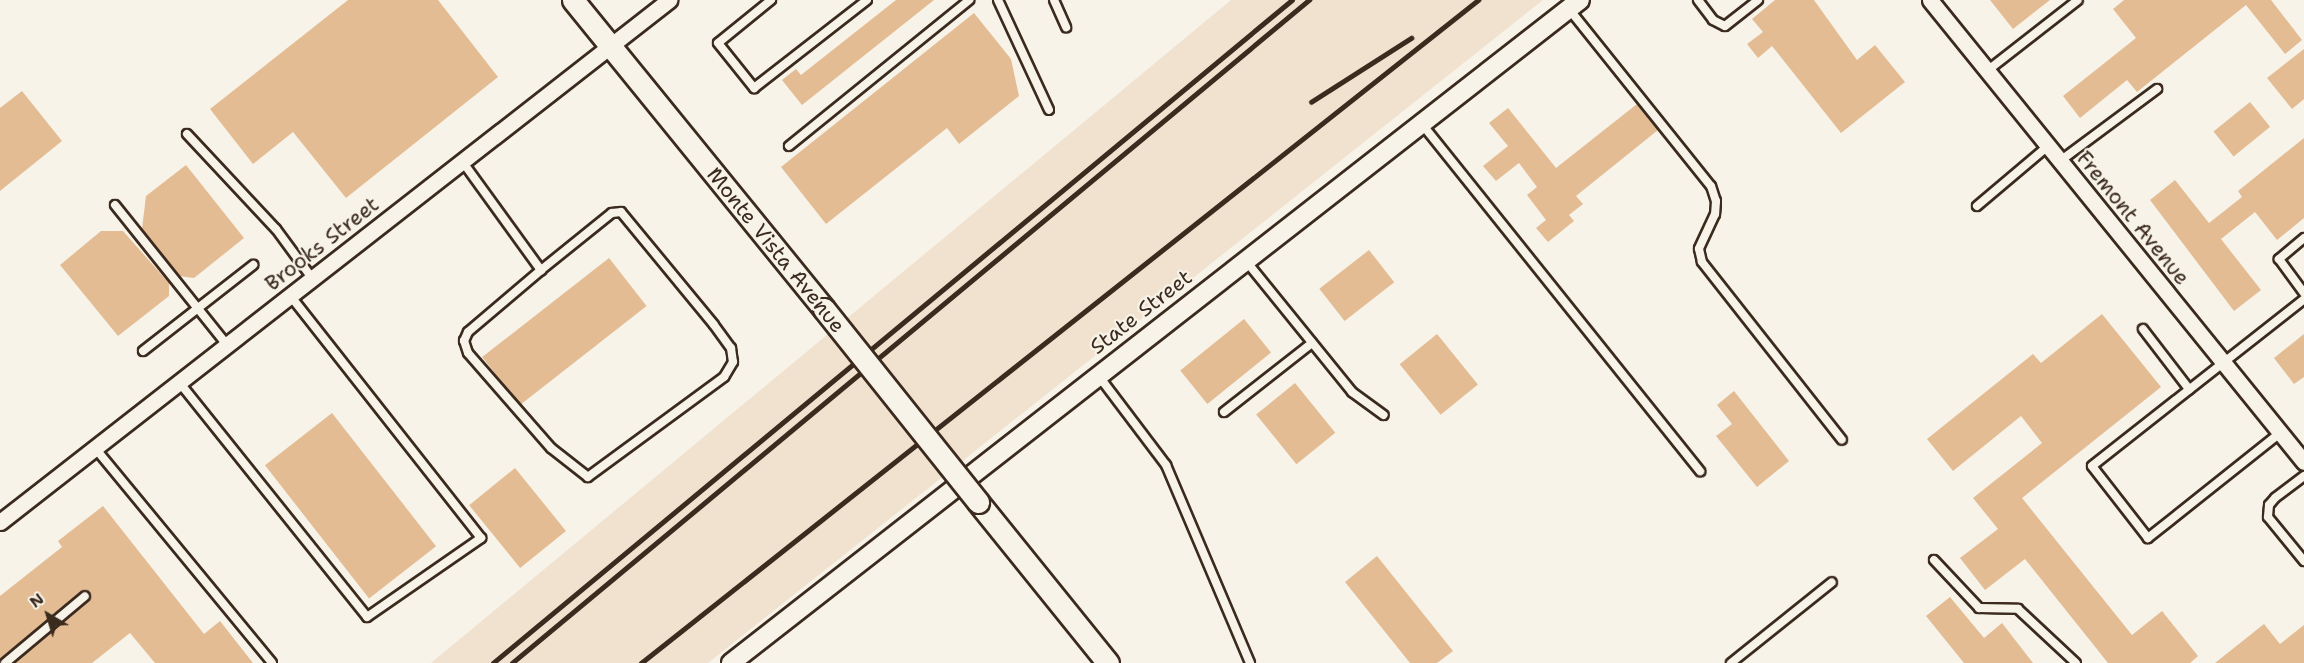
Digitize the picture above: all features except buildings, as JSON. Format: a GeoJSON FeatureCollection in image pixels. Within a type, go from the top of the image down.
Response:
{"type":"FeatureCollection","features":[{"type":"Feature","properties":{"kind":"main road","name":"Monte Vista Avenue"},"geometry":{"type":"LineString","coordinates":[[573,0],[1108,663]]}},
{"type":"Feature","properties":{"kind":"street","name":"Brooks Street"},"geometry":{"type":"LineString","coordinates":[[0,522],[669,0]]}},
{"type":"Feature","properties":{"kind":"street","name":"Fremont Avenue"},"geometry":{"type":"LineString","coordinates":[[1930,0],[2304,462]]}},
{"type":"Feature","properties":{"kind":"street","name":"State Street"},"geometry":{"type":"LineString","coordinates":[[731,663],[1097,374],[1575,4]]}},
{"type":"Feature","properties":{"kind":"lane"},"geometry":{"type":"LineString","coordinates":[[771,0],[718,43],[754,88],[867,0]]}},
{"type":"Feature","properties":{"kind":"lane"},"geometry":{"type":"LineString","coordinates":[[789,146],[969,0]]}},
{"type":"Feature","properties":{"kind":"lane"},"geometry":{"type":"LineString","coordinates":[[998,0],[1049,110]]}},
{"type":"Feature","properties":{"kind":"lane"},"geometry":{"type":"LineString","coordinates":[[1054,0],[1066,27]]}},
{"type":"Feature","properties":{"kind":"lane"},"geometry":{"type":"LineString","coordinates":[[1698,0],[1713,20],[1725,26],[1758,0]]}},
{"type":"Feature","properties":{"kind":"lane"},"geometry":{"type":"LineString","coordinates":[[1987,71],[2078,0]]}},
{"type":"Feature","properties":{"kind":"lane"},"geometry":{"type":"LineString","coordinates":[[1575,4],[1711,186],[1716,201],[1715,214],[1699,249],[1702,262],[1842,440]]}},
{"type":"Feature","properties":{"kind":"lane"},"geometry":{"type":"LineString","coordinates":[[2060,161],[2157,89]]}},
{"type":"Feature","properties":{"kind":"lane"},"geometry":{"type":"LineString","coordinates":[[1421,123],[1700,471]]}},
{"type":"Feature","properties":{"kind":"lane"},"geometry":{"type":"LineString","coordinates":[[187,134],[276,230],[312,278]]}},
{"type":"Feature","properties":{"kind":"lane"},"geometry":{"type":"LineString","coordinates":[[1977,206],[2048,146]]}},
{"type":"Feature","properties":{"kind":"lane"},"geometry":{"type":"LineString","coordinates":[[462,161],[541,270]]}},
{"type":"Feature","properties":{"kind":"lane"},"geometry":{"type":"LineString","coordinates":[[115,205],[226,345]]}},
{"type":"Feature","properties":{"kind":"lane"},"geometry":{"type":"LineString","coordinates":[[621,212],[720,333],[731,348],[734,362],[723,377],[662,424],[608,464],[588,477],[583,476],[551,448],[465,347],[468,332],[541,270],[612,213],[621,212]]}},
{"type":"Feature","properties":{"kind":"lane"},"geometry":{"type":"LineString","coordinates":[[2304,238],[2279,259],[2304,293]]}},
{"type":"Feature","properties":{"kind":"lane"},"geometry":{"type":"LineString","coordinates":[[1245,260],[1352,392],[1384,415]]}},
{"type":"Feature","properties":{"kind":"lane"},"geometry":{"type":"LineString","coordinates":[[143,351],[254,265]]}},
{"type":"Feature","properties":{"kind":"lane"},"geometry":{"type":"LineString","coordinates":[[179,382],[367,618],[481,538],[290,296]]}},
{"type":"Feature","properties":{"kind":"lane"},"geometry":{"type":"LineString","coordinates":[[2280,433],[2148,538],[2092,466],[2304,299]]}},
{"type":"Feature","properties":{"kind":"lane"},"geometry":{"type":"LineString","coordinates":[[2143,329],[2189,389]]}},
{"type":"Feature","properties":{"kind":"lane"},"geometry":{"type":"LineString","coordinates":[[1224,412],[1312,343]]}},
{"type":"Feature","properties":{"kind":"lane"},"geometry":{"type":"LineString","coordinates":[[1097,374],[1166,465],[1251,663]]}},
{"type":"Feature","properties":{"kind":"lane"},"geometry":{"type":"LineString","coordinates":[[95,448],[272,663]]}},
{"type":"Feature","properties":{"kind":"lane"},"geometry":{"type":"LineString","coordinates":[[2304,476],[2275,498],[2269,505],[2268,517],[2304,561]]}},
{"type":"Feature","properties":{"kind":"lane"},"geometry":{"type":"LineString","coordinates":[[1934,560],[1979,608],[2018,609],[2076,663]]}},
{"type":"Feature","properties":{"kind":"lane"},"geometry":{"type":"LineString","coordinates":[[1731,663],[1832,582]]}},
{"type":"Feature","properties":{"kind":"lane"},"geometry":{"type":"LineString","coordinates":[[5,663],[85,596]]}},
{"type":"Feature","properties":{"kind":"shaded area"},"geometry":{"type":"Polygon","coordinates":[[[1231,0],[1543,0],[708,663],[431,663],[1231,0]]]}},
{"type":"Feature","properties":{"kind":"railway"},"geometry":{"type":"LineString","coordinates":[[493,663],[1292,0]]}},
{"type":"Feature","properties":{"kind":"railway"},"geometry":{"type":"LineString","coordinates":[[512,663],[1309,0]]}},
{"type":"Feature","properties":{"kind":"railway"},"geometry":{"type":"LineString","coordinates":[[641,663],[1478,0]]}},
{"type":"Feature","properties":{"kind":"railway"},"geometry":{"type":"LineString","coordinates":[[1311,102],[1411,38]]}}]}
